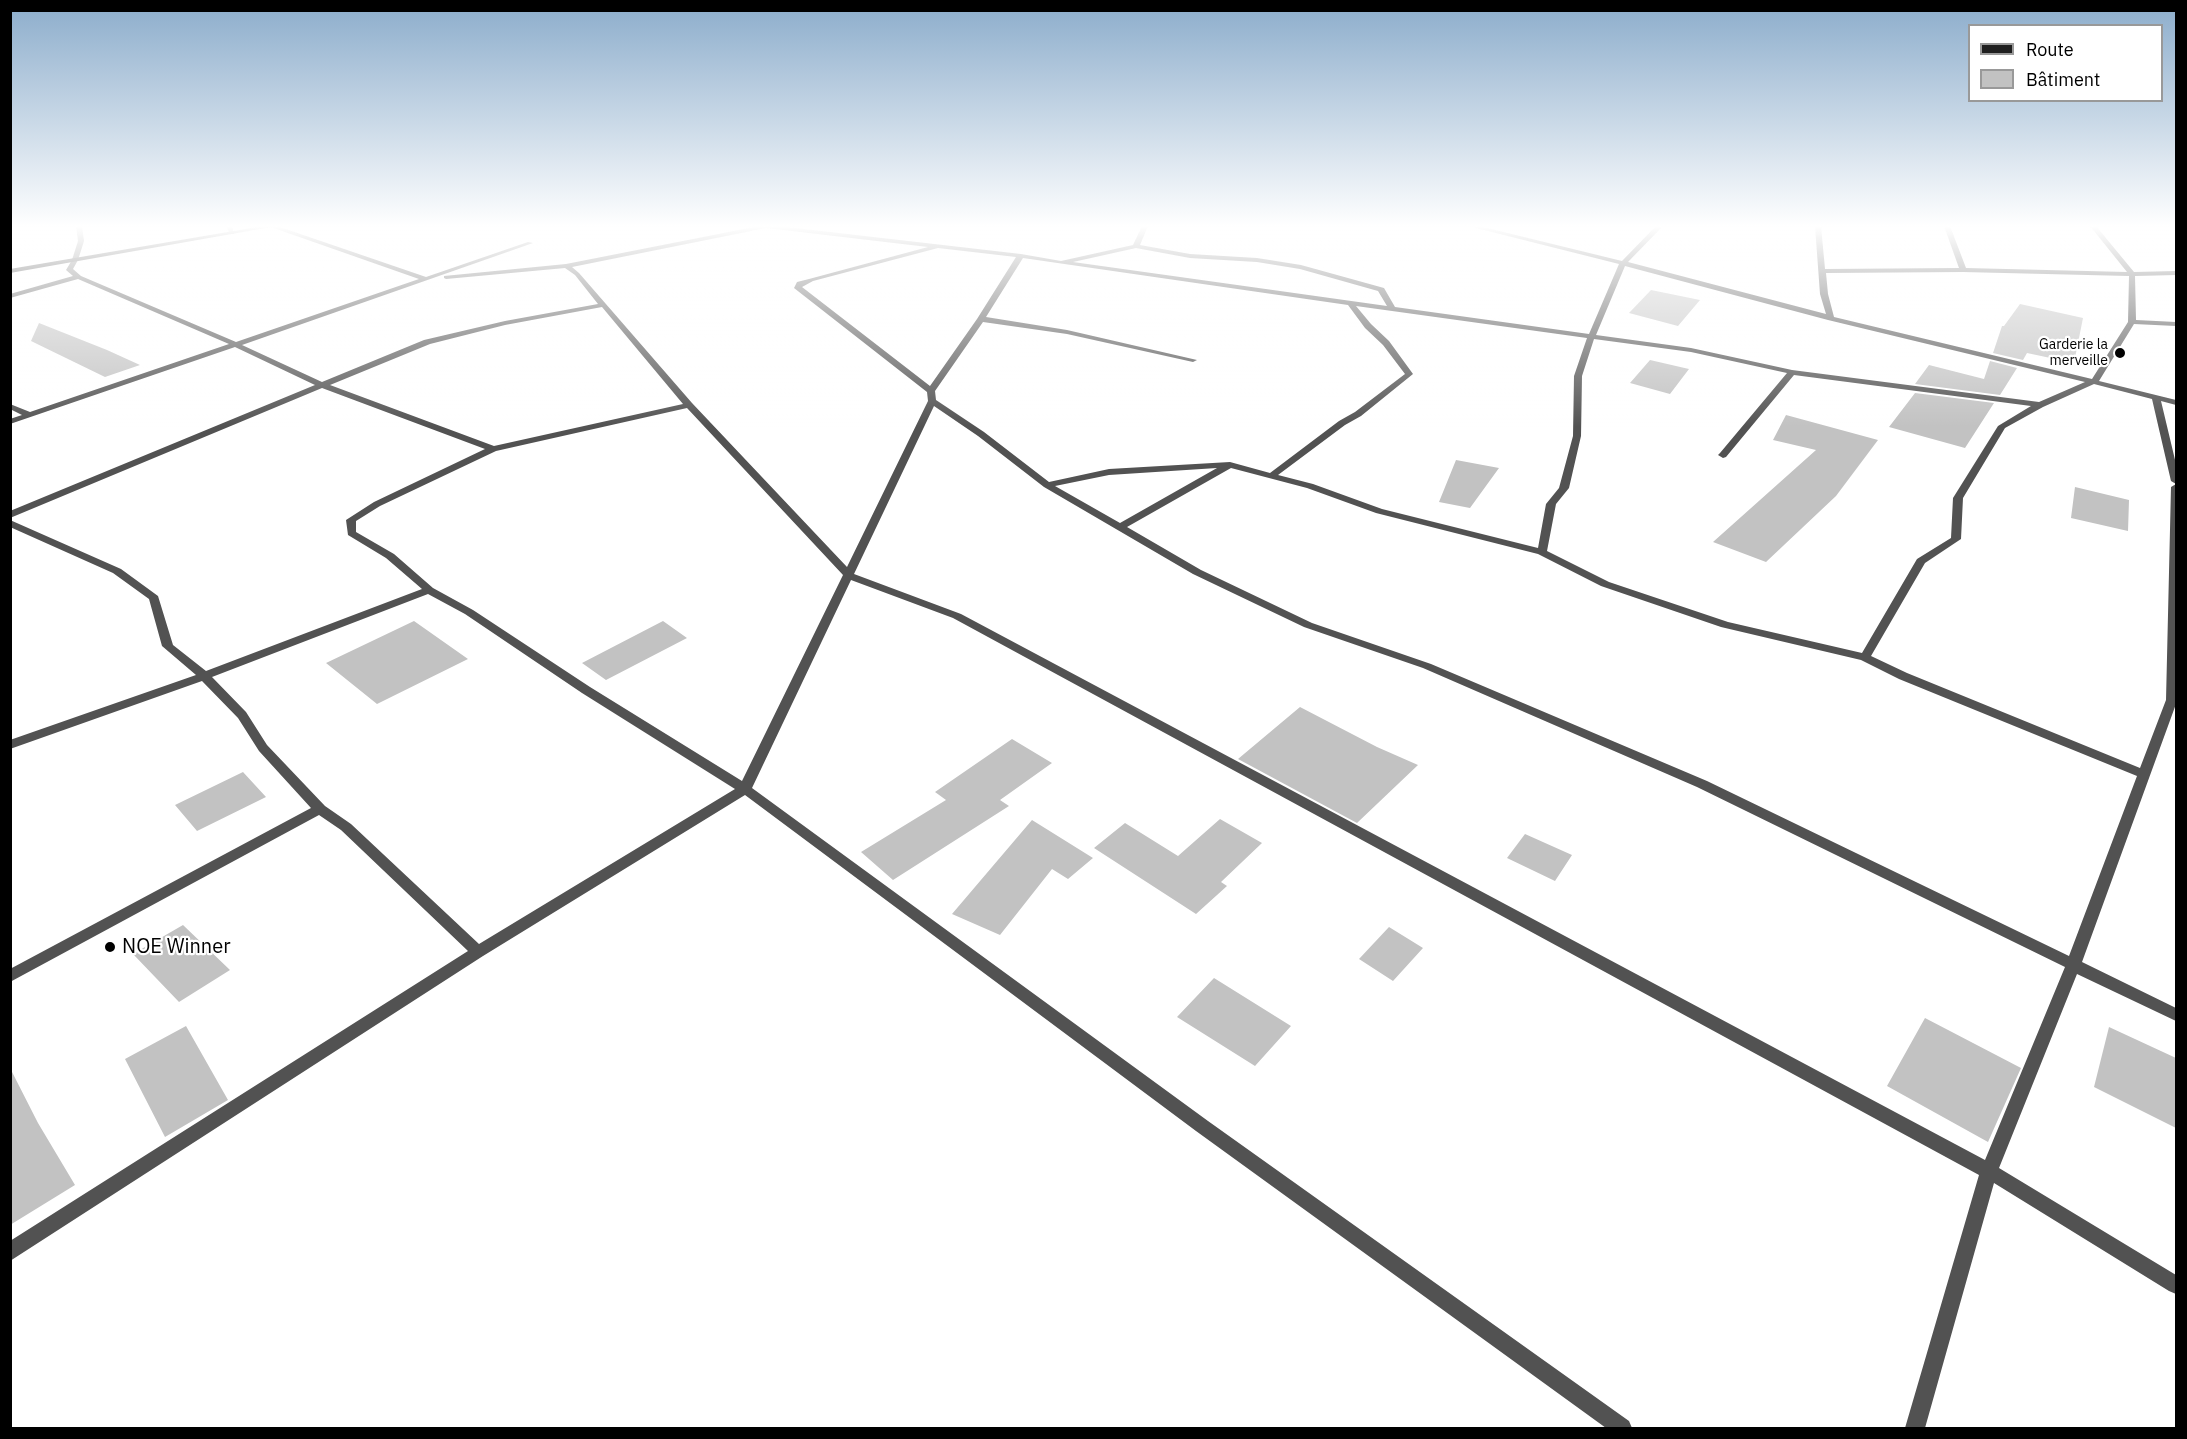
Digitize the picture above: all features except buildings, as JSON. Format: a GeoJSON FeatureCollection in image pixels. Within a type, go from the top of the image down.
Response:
{"type":"FeatureCollection","features":[{"type":"Feature","properties":{"kind":"street"},"geometry":{"type":"LineString","coordinates":[[117,293],[233,343],[321,385],[494,449]]}},
{"type":"Feature","properties":{"kind":"street"},"geometry":{"type":"LineString","coordinates":[[10,422],[383,293]]}},
{"type":"Feature","properties":{"kind":"street"},"geometry":{"type":"LineString","coordinates":[[593,293],[688,405],[848,575],[957,616],[1989,1171],[2176,1285]]}},
{"type":"Feature","properties":{"kind":"street"},"geometry":{"type":"LineString","coordinates":[[804,293],[1047,485],[1197,572],[1308,625],[1427,666],[1702,784],[2074,963],[2176,1015]]}},
{"type":"Feature","properties":{"kind":"street"},"geometry":{"type":"LineString","coordinates":[[10,1252],[478,952],[745,789],[932,396],[997,293]]}},
{"type":"Feature","properties":{"kind":"street"},"geometry":{"type":"LineString","coordinates":[[1279,293],[1593,335],[1691,350],[1792,372],[2040,405]]}},
{"type":"Feature","properties":{"kind":"street"},"geometry":{"type":"LineString","coordinates":[[1383,293],[1393,309]]}},
{"type":"Feature","properties":{"kind":"street"},"geometry":{"type":"LineString","coordinates":[[1542,552],[1551,504],[1564,488],[1577,436],[1578,376],[1610,293]]}},
{"type":"Feature","properties":{"kind":"street"},"geometry":{"type":"LineString","coordinates":[[1737,293],[2176,402]]}},
{"type":"Feature","properties":{"kind":"street"},"geometry":{"type":"LineString","coordinates":[[1824,293],[1831,318]]}},
{"type":"Feature","properties":{"kind":"street"},"geometry":{"type":"LineString","coordinates":[[1865,657],[1921,561],[1956,539],[1958,498],[2002,426],[2040,405],[2095,381],[2132,322],[2132,293]]}},
{"type":"Feature","properties":{"kind":"street"},"geometry":{"type":"LineString","coordinates":[[1271,476],[1342,423],[1358,414],[1409,374],[1386,343],[1368,326],[1350,303]]}},
{"type":"Feature","properties":{"kind":"street"},"geometry":{"type":"LineString","coordinates":[[10,515],[427,342],[505,323],[603,305]]}},
{"type":"Feature","properties":{"kind":"street"},"geometry":{"type":"LineString","coordinates":[[981,319],[1067,332],[1193,360]]}},
{"type":"Feature","properties":{"kind":"street"},"geometry":{"type":"LineString","coordinates":[[2132,322],[2176,324]]}},
{"type":"Feature","properties":{"kind":"street"},"geometry":{"type":"LineString","coordinates":[[1723,455],[1792,372]]}},
{"type":"Feature","properties":{"kind":"street"},"geometry":{"type":"LineString","coordinates":[[2156,397],[2176,481]]}},
{"type":"Feature","properties":{"kind":"street"},"geometry":{"type":"LineString","coordinates":[[688,405],[494,449],[377,504],[351,520],[351,533],[390,556],[429,590],[469,612],[586,690],[745,789],[1211,1133],[1622,1428]]}},
{"type":"Feature","properties":{"kind":"street"},"geometry":{"type":"LineString","coordinates":[[10,406],[29,415]]}},
{"type":"Feature","properties":{"kind":"street"},"geometry":{"type":"LineString","coordinates":[[1047,485],[1109,472],[1230,465],[1310,486],[1379,511],[1542,552],[1605,584],[1725,625],[1865,657],[1904,676],[2144,774]]}},
{"type":"Feature","properties":{"kind":"street"},"geometry":{"type":"LineString","coordinates":[[1119,528],[1230,465]]}},
{"type":"Feature","properties":{"kind":"street"},"geometry":{"type":"LineString","coordinates":[[1915,1428],[1989,1171],[2074,963],[2174,700],[2176,486]]}},
{"type":"Feature","properties":{"kind":"street"},"geometry":{"type":"LineString","coordinates":[[10,523],[117,571],[154,598],[168,646],[204,676],[242,716],[263,748],[320,809],[346,827],[478,952]]}},
{"type":"Feature","properties":{"kind":"street"},"geometry":{"type":"LineString","coordinates":[[10,745],[204,676],[429,590]]}},
{"type":"Feature","properties":{"kind":"street"},"geometry":{"type":"LineString","coordinates":[[10,976],[320,809]]}},
{"type":"Feature","properties":{"kind":"place","name":"Garderie la merveille"},"geometry":{"type":"Point","coordinates":[2120,353]}},
{"type":"Feature","properties":{"kind":"place","name":"NOE Winner"},"geometry":{"type":"Point","coordinates":[110,947]}}]}
